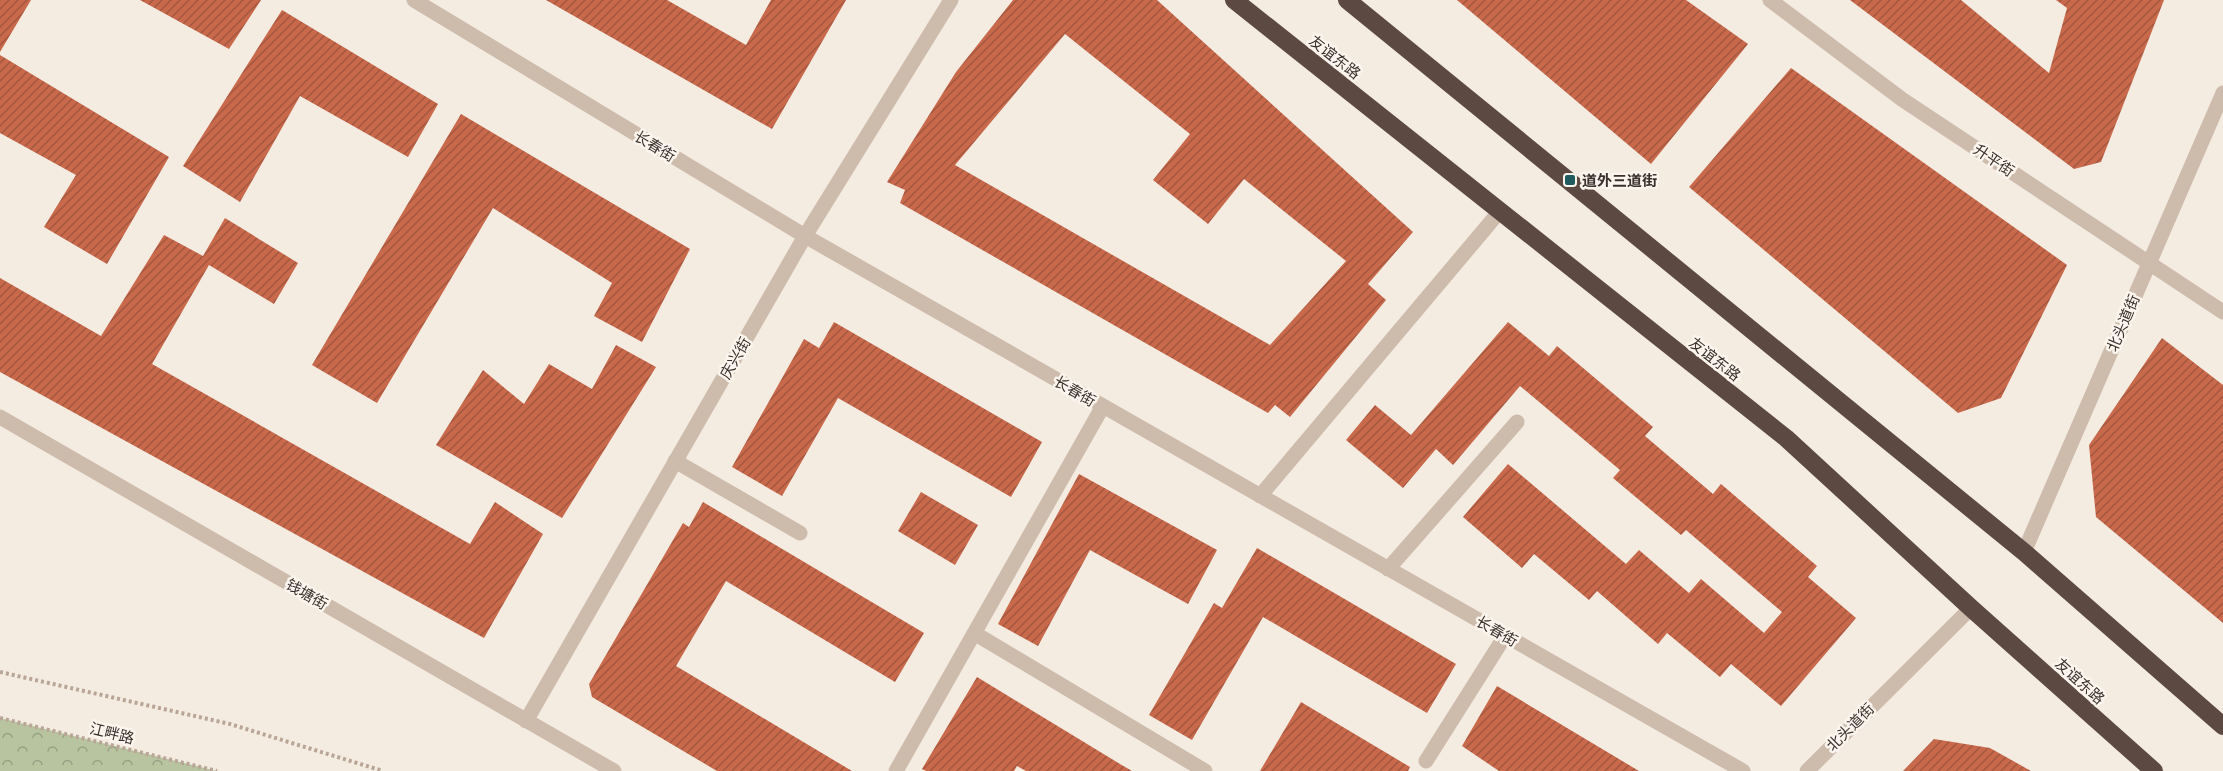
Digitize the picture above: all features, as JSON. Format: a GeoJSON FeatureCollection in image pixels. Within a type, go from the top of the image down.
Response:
{"type":"FeatureCollection","features":[{"type":"Feature","properties":{"kind":"highway","name":"友谊东路"},"geometry":{"type":"LineString","coordinates":[[1234,0],[1786,438],[1971,608],[2154,771]]}},
{"type":"Feature","properties":{"kind":"highway"},"geometry":{"type":"LineString","coordinates":[[1347,0],[2024,552],[2223,726]]}},
{"type":"Feature","properties":{"kind":"street","name":"长春街"},"geometry":{"type":"LineString","coordinates":[[414,0],[805,236],[1743,771]]}},
{"type":"Feature","properties":{"kind":"street","name":"庆兴街"},"geometry":{"type":"LineString","coordinates":[[526,721],[805,236],[951,0]]}},
{"type":"Feature","properties":{"kind":"street","name":"升平街"},"geometry":{"type":"LineString","coordinates":[[1770,0],[1903,100],[2223,312]]}},
{"type":"Feature","properties":{"kind":"street","name":"北头道街"},"geometry":{"type":"LineString","coordinates":[[2024,552],[2223,93]]}},
{"type":"Feature","properties":{"kind":"street"},"geometry":{"type":"LineString","coordinates":[[1260,496],[1500,211]]}},
{"type":"Feature","properties":{"kind":"street"},"geometry":{"type":"LineString","coordinates":[[896,771],[1102,406]]}},
{"type":"Feature","properties":{"kind":"street","name":"钱塘街"},"geometry":{"type":"LineString","coordinates":[[0,417],[614,771]]}},
{"type":"Feature","properties":{"kind":"street"},"geometry":{"type":"LineString","coordinates":[[1388,569],[1517,422]]}},
{"type":"Feature","properties":{"kind":"street"},"geometry":{"type":"LineString","coordinates":[[675,461],[800,533]]}},
{"type":"Feature","properties":{"kind":"street","name":"北头道街"},"geometry":{"type":"LineString","coordinates":[[1807,771],[1971,608]]}},
{"type":"Feature","properties":{"kind":"street"},"geometry":{"type":"LineString","coordinates":[[974,633],[1205,771]]}},
{"type":"Feature","properties":{"kind":"street"},"geometry":{"type":"LineString","coordinates":[[1426,761],[1505,636]]}},
{"type":"Feature","properties":{"kind":"path"},"geometry":{"type":"LineString","coordinates":[[0,672],[230,724],[383,771]]}},
{"type":"Feature","properties":{"kind":"path","name":"江畔路"},"geometry":{"type":"LineString","coordinates":[[0,718],[217,771]]}},
{"type":"Feature","properties":{"kind":"green space"},"geometry":{"type":"Polygon","coordinates":[[[0,718],[217,771],[0,771],[0,718]]]}},
{"type":"Feature","properties":{"kind":"building"},"geometry":{"type":"Polygon","coordinates":[[[0,0],[31,0],[0,52],[0,0]]]}},
{"type":"Feature","properties":{"kind":"building"},"geometry":{"type":"Polygon","coordinates":[[[140,0],[261,0],[229,49],[140,0]]]}},
{"type":"Feature","properties":{"kind":"building"},"geometry":{"type":"Polygon","coordinates":[[[546,0],[667,0],[746,45],[771,0],[846,0],[772,129],[546,0]]]}},
{"type":"Feature","properties":{"kind":"building"},"geometry":{"type":"Polygon","coordinates":[[[1013,0],[1157,0],[1413,232],[1368,284],[1386,300],[1290,417],[1275,405],[1268,413],[900,203],[905,190],[887,182],[956,72],[1013,0]],[[1065,34],[955,165],[1270,345],[1346,261],[1244,179],[1208,224],[1153,180],[1190,134],[1065,34]]]}},
{"type":"Feature","properties":{"kind":"building"},"geometry":{"type":"Polygon","coordinates":[[[1457,0],[1686,0],[1748,44],[1651,164],[1457,0]]]}},
{"type":"Feature","properties":{"kind":"building"},"geometry":{"type":"Polygon","coordinates":[[[1850,0],[1961,0],[2049,73],[2067,8],[2056,0],[2164,0],[2101,162],[2074,169],[1850,0]]]}},
{"type":"Feature","properties":{"kind":"building"},"geometry":{"type":"Polygon","coordinates":[[[282,10],[438,104],[408,157],[300,96],[240,202],[183,166],[282,10]]]}},
{"type":"Feature","properties":{"kind":"building"},"geometry":{"type":"Polygon","coordinates":[[[0,55],[169,157],[107,264],[44,227],[76,175],[0,133],[0,55]]]}},
{"type":"Feature","properties":{"kind":"building"},"geometry":{"type":"Polygon","coordinates":[[[1791,68],[2067,265],[2001,398],[1958,413],[1689,187],[1791,68]]]}},
{"type":"Feature","properties":{"kind":"building"},"geometry":{"type":"Polygon","coordinates":[[[461,114],[690,249],[642,342],[594,316],[612,283],[493,208],[377,403],[312,365],[461,114]]]}},
{"type":"Feature","properties":{"kind":"building"},"geometry":{"type":"Polygon","coordinates":[[[225,218],[298,263],[274,304],[209,265],[152,364],[470,544],[495,502],[543,534],[484,638],[0,372],[0,278],[101,336],[164,235],[203,256],[225,218]]]}},
{"type":"Feature","properties":{"kind":"building"},"geometry":{"type":"Polygon","coordinates":[[[834,322],[1042,442],[1011,497],[838,398],[782,496],[732,467],[804,339],[819,348],[834,322]]]}},
{"type":"Feature","properties":{"kind":"building"},"geometry":{"type":"Polygon","coordinates":[[[1508,322],[1549,356],[1557,346],[1653,427],[1645,436],[1713,494],[1721,484],[1817,566],[1808,577],[1856,618],[1781,706],[1731,664],[1720,677],[1667,633],[1658,644],[1597,591],[1589,600],[1534,554],[1522,568],[1463,517],[1508,464],[1626,564],[1639,550],[1689,593],[1701,579],[1764,633],[1782,612],[1686,530],[1681,535],[1613,478],[1620,470],[1520,386],[1453,465],[1436,449],[1403,488],[1346,440],[1375,405],[1411,435],[1508,322]]]}},
{"type":"Feature","properties":{"kind":"building"},"geometry":{"type":"Polygon","coordinates":[[[2162,338],[2223,385],[2223,623],[2096,517],[2089,445],[2162,338]]]}},
{"type":"Feature","properties":{"kind":"building"},"geometry":{"type":"Polygon","coordinates":[[[616,345],[656,367],[562,518],[436,445],[483,370],[524,404],[549,364],[592,389],[616,345]]]}},
{"type":"Feature","properties":{"kind":"building"},"geometry":{"type":"Polygon","coordinates":[[[1079,474],[1217,550],[1188,604],[1090,550],[1038,646],[998,624],[1079,474]]]}},
{"type":"Feature","properties":{"kind":"building"},"geometry":{"type":"Polygon","coordinates":[[[921,492],[978,525],[955,565],[898,531],[921,492]]]}},
{"type":"Feature","properties":{"kind":"building"},"geometry":{"type":"Polygon","coordinates":[[[703,502],[924,633],[895,682],[726,581],[676,666],[852,771],[717,771],[592,697],[589,684],[683,523],[689,527],[703,502]]]}},
{"type":"Feature","properties":{"kind":"building"},"geometry":{"type":"Polygon","coordinates":[[[1257,548],[1456,664],[1427,713],[1263,617],[1192,740],[1149,715],[1214,603],[1222,608],[1257,548]]]}},
{"type":"Feature","properties":{"kind":"building"},"geometry":{"type":"Polygon","coordinates":[[[977,677],[1132,771],[1026,771],[1017,766],[1014,771],[926,771],[922,769],[977,677]]]}},
{"type":"Feature","properties":{"kind":"building"},"geometry":{"type":"Polygon","coordinates":[[[1497,686],[1639,771],[1499,771],[1462,746],[1497,686]]]}},
{"type":"Feature","properties":{"kind":"building"},"geometry":{"type":"Polygon","coordinates":[[[1301,702],[1410,767],[1408,771],[1260,771],[1301,702]]]}},
{"type":"Feature","properties":{"kind":"building"},"geometry":{"type":"Polygon","coordinates":[[[1934,739],[1990,748],[2031,771],[1903,771],[1934,739]]]}},
{"type":"Feature","properties":{"kind":"place","name":"道外三道街"},"geometry":{"type":"Point","coordinates":[1570,180]}}]}
